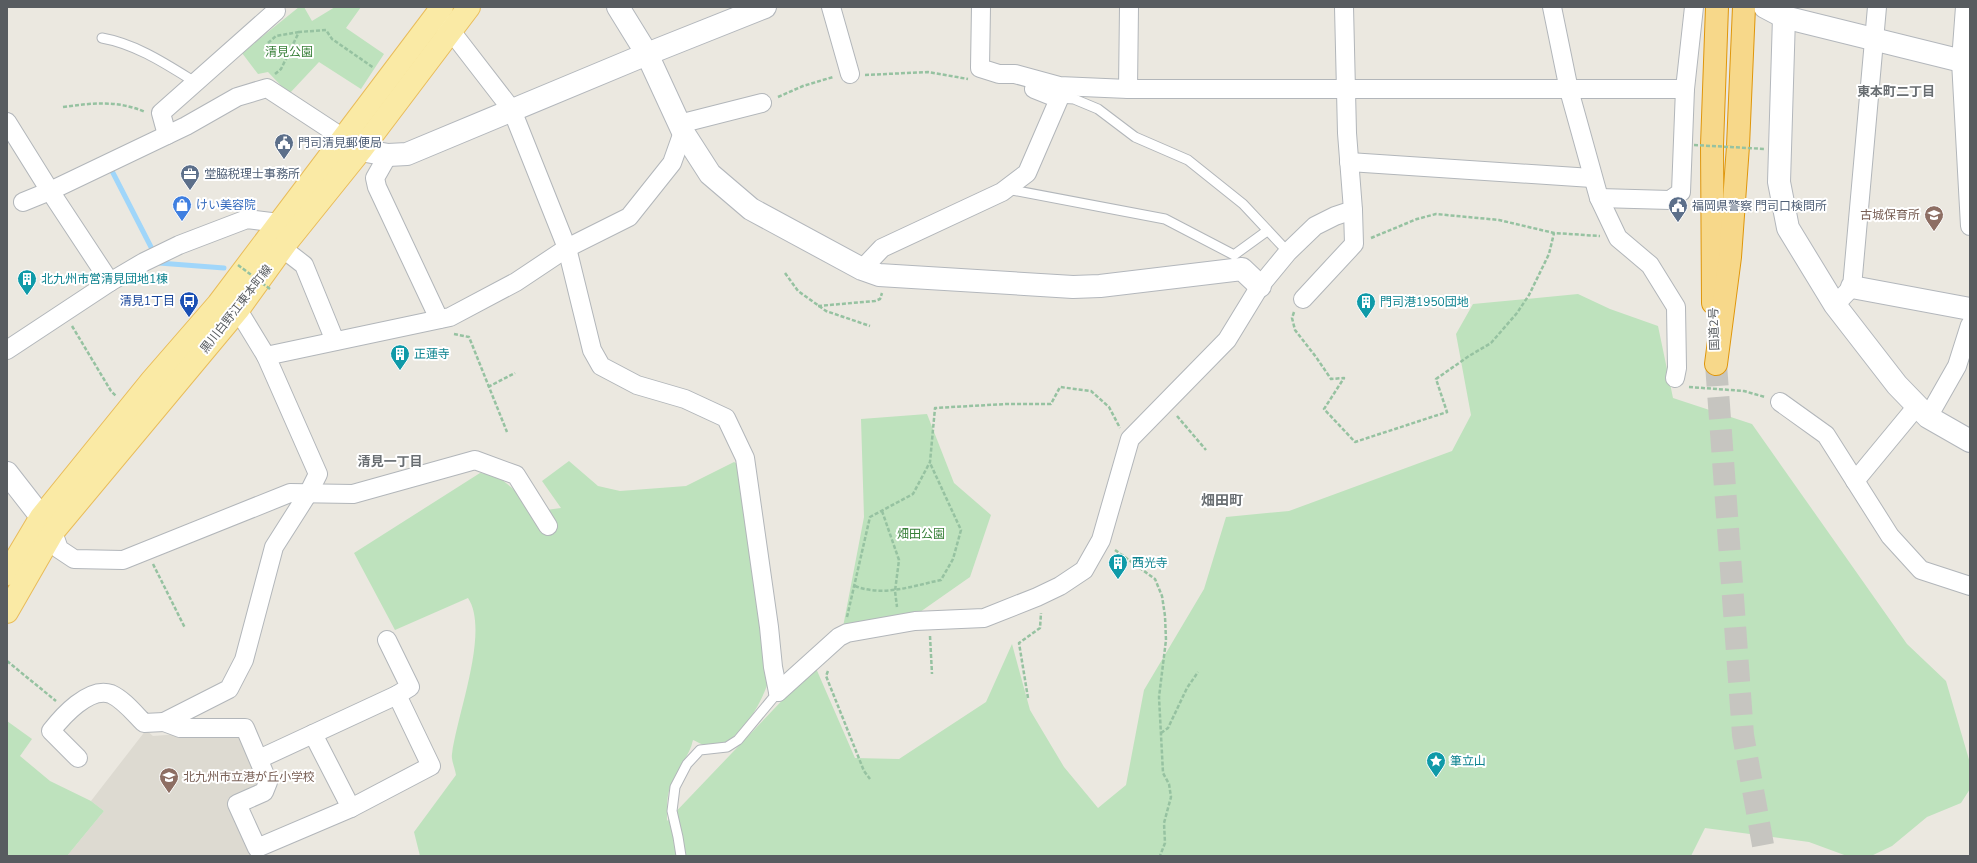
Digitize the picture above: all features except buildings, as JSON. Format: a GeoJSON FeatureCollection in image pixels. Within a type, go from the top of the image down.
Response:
{"type":"FeatureCollection","features":[{"type":"Feature","properties":{"kind":"highway","name":"国道2号"},"geometry":{"type":"LineString","coordinates":[[1717,7],[1712,145],[1712,271],[1716,364],[1730,257],[1738,146],[1744,7]]}},
{"type":"Feature","properties":{"kind":"main road","name":"黒川白野江東本町線"},"geometry":{"type":"LineString","coordinates":[[7,574],[47,524],[152,380],[218,304],[279,223],[352,144],[451,30],[469,7]]}},
{"type":"Feature","properties":{"kind":"main road","name":"黒川白野江東本町線"},"geometry":{"type":"LineString","coordinates":[[7,612],[47,524],[238,310],[352,144],[439,11]]}},
{"type":"Feature","properties":{"kind":"street"},"geometry":{"type":"LineString","coordinates":[[618,7],[647,54],[681,128],[710,174],[751,209],[862,269],[884,275],[1074,287],[1100,286],[1242,269],[1260,286]]}},
{"type":"Feature","properties":{"kind":"street"},"geometry":{"type":"LineString","coordinates":[[23,202],[50,191],[167,135],[237,97],[267,88],[352,144],[388,155],[407,154],[647,54],[734,12],[765,7]]}},
{"type":"Feature","properties":{"kind":"street"},"geometry":{"type":"LineString","coordinates":[[831,7],[850,74]]}},
{"type":"Feature","properties":{"kind":"street"},"geometry":{"type":"LineString","coordinates":[[981,7],[980,68],[999,74],[1014,74],[1059,86],[1128,89],[1685,89]]}},
{"type":"Feature","properties":{"kind":"street"},"geometry":{"type":"LineString","coordinates":[[1128,89],[1129,7]]}},
{"type":"Feature","properties":{"kind":"street"},"geometry":{"type":"LineString","coordinates":[[1303,299],[1354,244],[1349,162],[1344,7]]}},
{"type":"Feature","properties":{"kind":"street"},"geometry":{"type":"LineString","coordinates":[[1552,7],[1569,90],[1598,198],[1618,238],[1650,265],[1676,308],[1677,368],[1675,378]]}},
{"type":"Feature","properties":{"kind":"street"},"geometry":{"type":"LineString","coordinates":[[1598,198],[1670,200],[1681,192],[1685,89],[1694,7]]}},
{"type":"Feature","properties":{"kind":"street"},"geometry":{"type":"LineString","coordinates":[[1765,7],[1784,17],[1875,38],[1965,62]]}},
{"type":"Feature","properties":{"kind":"street"},"geometry":{"type":"LineString","coordinates":[[1835,305],[1852,287],[1877,7]]}},
{"type":"Feature","properties":{"kind":"street"},"geometry":{"type":"LineString","coordinates":[[1965,7],[1965,62],[1970,226]]}},
{"type":"Feature","properties":{"kind":"street"},"geometry":{"type":"LineString","coordinates":[[167,135],[161,113],[274,8]]}},
{"type":"Feature","properties":{"kind":"street"},"geometry":{"type":"LineString","coordinates":[[439,11],[451,30],[512,110],[567,248],[592,350],[601,366],[637,385],[685,399],[726,418],[745,458],[778,692]]}},
{"type":"Feature","properties":{"kind":"street"},"geometry":{"type":"LineString","coordinates":[[1784,17],[1779,182],[1788,228],[1835,305],[1897,385],[1922,411],[1970,441]]}},
{"type":"Feature","properties":{"kind":"street"},"geometry":{"type":"LineString","coordinates":[[862,269],[882,248],[942,222],[1007,189],[1026,173],[1059,99],[1032,89],[1014,74]]}},
{"type":"Feature","properties":{"kind":"street"},"geometry":{"type":"LineString","coordinates":[[681,128],[762,103]]}},
{"type":"Feature","properties":{"kind":"street"},"geometry":{"type":"LineString","coordinates":[[7,122],[110,282]]}},
{"type":"Feature","properties":{"kind":"street"},"geometry":{"type":"LineString","coordinates":[[266,356],[450,317],[516,282],[567,248],[629,217],[672,164],[681,128]]}},
{"type":"Feature","properties":{"kind":"street"},"geometry":{"type":"LineString","coordinates":[[388,155],[375,178],[377,187],[435,320]]}},
{"type":"Feature","properties":{"kind":"street"},"geometry":{"type":"LineString","coordinates":[[1349,162],[1592,178]]}},
{"type":"Feature","properties":{"kind":"street"},"geometry":{"type":"LineString","coordinates":[[778,692],[839,637],[848,633],[916,621],[984,618],[1037,597],[1060,586],[1084,570],[1102,540],[1130,439],[1227,340],[1260,286],[1288,252],[1315,226],[1334,216],[1353,210]]}},
{"type":"Feature","properties":{"kind":"street"},"geometry":{"type":"LineString","coordinates":[[7,350],[110,282],[144,262],[179,245],[248,218],[279,223]]}},
{"type":"Feature","properties":{"kind":"street"},"geometry":{"type":"LineString","coordinates":[[282,248],[304,265],[335,341]]}},
{"type":"Feature","properties":{"kind":"street"},"geometry":{"type":"LineString","coordinates":[[1852,287],[1970,309]]}},
{"type":"Feature","properties":{"kind":"street"},"geometry":{"type":"LineString","coordinates":[[164,722],[229,689],[244,660],[274,547],[309,492],[318,474],[266,356],[238,310]]}},
{"type":"Feature","properties":{"kind":"street"},"geometry":{"type":"LineString","coordinates":[[1855,480],[1922,411],[1957,366],[1970,325]]}},
{"type":"Feature","properties":{"kind":"street"},"geometry":{"type":"LineString","coordinates":[[1780,402],[1826,435],[1890,536],[1921,570],[1970,586]]}},
{"type":"Feature","properties":{"kind":"street"},"geometry":{"type":"LineString","coordinates":[[7,473],[47,524],[59,549],[74,559],[124,560],[290,492],[353,494],[475,460],[516,475],[548,526]]}},
{"type":"Feature","properties":{"kind":"street"},"geometry":{"type":"LineString","coordinates":[[259,759],[397,695],[410,687],[387,640]]}},
{"type":"Feature","properties":{"kind":"street"},"geometry":{"type":"LineString","coordinates":[[78,758],[51,732],[68,711],[77,703],[97,694],[110,694],[123,702],[144,722],[164,722],[180,728],[245,728],[268,782],[264,792],[237,804],[257,848],[351,808],[431,766],[397,695]]}},
{"type":"Feature","properties":{"kind":"street"},"geometry":{"type":"LineString","coordinates":[[313,734],[351,808]]}},
{"type":"Feature","properties":{"kind":"lane"},"geometry":{"type":"LineString","coordinates":[[102,38],[117,41],[163,62],[195,82]]}},
{"type":"Feature","properties":{"kind":"lane"},"geometry":{"type":"LineString","coordinates":[[1058,98],[1074,100],[1098,110],[1135,136],[1188,160],[1242,204],[1288,252]]}},
{"type":"Feature","properties":{"kind":"lane"},"geometry":{"type":"LineString","coordinates":[[1007,189],[1165,219],[1234,255],[1267,231]]}},
{"type":"Feature","properties":{"kind":"lane"},"geometry":{"type":"LineString","coordinates":[[681,856],[672,810],[675,787],[687,764],[700,750],[727,747],[738,740],[778,692]]}},
{"type":"Feature","properties":{"kind":"path"},"geometry":{"type":"LineString","coordinates":[[281,69],[299,32],[326,30],[332,39],[379,72]]}},
{"type":"Feature","properties":{"kind":"path"},"geometry":{"type":"LineString","coordinates":[[762,103],[803,86],[844,73],[928,72],[977,81],[980,68]]}},
{"type":"Feature","properties":{"kind":"path"},"geometry":{"type":"LineString","coordinates":[[63,107],[111,103],[129,105],[148,114],[162,116]]}},
{"type":"Feature","properties":{"kind":"path"},"geometry":{"type":"LineString","coordinates":[[1694,145],[1765,149]]}},
{"type":"Feature","properties":{"kind":"path"},"geometry":{"type":"LineString","coordinates":[[1354,244],[1417,219],[1436,214],[1499,220],[1554,233],[1618,238]]}},
{"type":"Feature","properties":{"kind":"path"},"geometry":{"type":"LineString","coordinates":[[1303,299],[1292,318],[1293,325],[1330,379],[1344,378],[1324,409],[1355,442],[1447,412],[1436,379],[1491,343],[1518,313],[1529,295],[1549,254],[1554,233]]}},
{"type":"Feature","properties":{"kind":"path"},"geometry":{"type":"LineString","coordinates":[[238,265],[270,289]]}},
{"type":"Feature","properties":{"kind":"path"},"geometry":{"type":"LineString","coordinates":[[785,273],[798,291],[817,306],[826,311],[870,326]]}},
{"type":"Feature","properties":{"kind":"path"},"geometry":{"type":"LineString","coordinates":[[817,306],[880,299],[884,275]]}},
{"type":"Feature","properties":{"kind":"path"},"geometry":{"type":"LineString","coordinates":[[62,313],[88,352],[111,391],[119,399]]}},
{"type":"Feature","properties":{"kind":"path"},"geometry":{"type":"LineString","coordinates":[[435,320],[434,329],[470,337],[488,387],[507,432]]}},
{"type":"Feature","properties":{"kind":"path"},"geometry":{"type":"LineString","coordinates":[[488,387],[515,373]]}},
{"type":"Feature","properties":{"kind":"path"},"geometry":{"type":"LineString","coordinates":[[1675,378],[1684,387],[1744,391],[1780,402]]}},
{"type":"Feature","properties":{"kind":"path"},"geometry":{"type":"LineString","coordinates":[[848,633],[847,616],[870,517],[913,494],[930,462],[935,408],[1006,404],[1052,404],[1060,386],[1091,391],[1109,408],[1120,428],[1130,439]]}},
{"type":"Feature","properties":{"kind":"path"},"geometry":{"type":"LineString","coordinates":[[1166,402],[1206,450]]}},
{"type":"Feature","properties":{"kind":"path"},"geometry":{"type":"LineString","coordinates":[[855,586],[865,590],[895,591],[941,580],[953,559],[961,530],[930,462]]}},
{"type":"Feature","properties":{"kind":"path"},"geometry":{"type":"LineString","coordinates":[[882,511],[899,560],[895,591]]}},
{"type":"Feature","properties":{"kind":"path"},"geometry":{"type":"LineString","coordinates":[[1102,540],[1155,580],[1162,596],[1166,640],[1159,697],[1163,773],[1169,784],[1171,797],[1164,823],[1165,843],[1160,856]]}},
{"type":"Feature","properties":{"kind":"path"},"geometry":{"type":"LineString","coordinates":[[146,550],[185,628]]}},
{"type":"Feature","properties":{"kind":"path"},"geometry":{"type":"LineString","coordinates":[[1028,698],[1019,643],[1040,628],[1041,618],[1037,597]]}},
{"type":"Feature","properties":{"kind":"path"},"geometry":{"type":"LineString","coordinates":[[929,621],[932,674]]}},
{"type":"Feature","properties":{"kind":"path"},"geometry":{"type":"LineString","coordinates":[[829,646],[834,652],[826,676],[864,771],[870,779]]}},
{"type":"Feature","properties":{"kind":"path"},"geometry":{"type":"LineString","coordinates":[[7,662],[68,711]]}},
{"type":"Feature","properties":{"kind":"path"},"geometry":{"type":"LineString","coordinates":[[1161,733],[1168,728],[1187,688],[1198,672]]}},
{"type":"Feature","properties":{"kind":"shaded area","name":"北九州市立港が丘小学校"},"geometry":{"type":"Polygon","coordinates":[[[146,730],[153,736],[206,732],[237,733],[245,742],[259,781],[255,787],[229,800],[262,856],[67,856],[104,811],[91,801],[146,730]]]}},
{"type":"Feature","properties":{"kind":"green space","name":"清見公園"},"geometry":{"type":"Polygon","coordinates":[[[299,7],[304,7],[312,21],[335,7],[361,7],[346,28],[384,54],[361,89],[319,62],[289,94],[268,72],[258,74],[242,53],[299,7]]]}},
{"type":"Feature","properties":{"kind":"green space"},"geometry":{"type":"Polygon","coordinates":[[[1578,294],[1610,309],[1658,326],[1673,398],[1752,424],[1907,644],[1946,681],[1970,763],[1970,789],[1961,803],[1927,817],[1892,846],[1871,856],[1847,856],[1809,842],[1705,828],[1691,856],[420,856],[414,832],[456,775],[452,754],[474,651],[474,613],[468,598],[395,630],[354,553],[480,473],[496,475],[527,500],[531,512],[561,508],[542,481],[569,461],[598,486],[620,491],[686,486],[734,462],[739,465],[769,680],[760,700],[747,722],[730,739],[721,744],[710,746],[703,745],[693,740],[670,788],[667,802],[667,821],[815,666],[855,758],[899,759],[986,702],[1012,644],[1030,710],[1064,767],[1098,808],[1126,785],[1144,690],[1204,589],[1226,517],[1289,511],[1452,451],[1471,415],[1456,334],[1473,304],[1578,294]]]}},
{"type":"Feature","properties":{"kind":"green space","name":"畑田公園"},"geometry":{"type":"Polygon","coordinates":[[[927,414],[954,483],[991,515],[970,577],[920,612],[843,627],[864,517],[861,419],[927,414]]]}},
{"type":"Feature","properties":{"kind":"green space"},"geometry":{"type":"Polygon","coordinates":[[[7,721],[32,739],[20,756],[50,781],[91,801],[104,811],[67,856],[7,856],[7,721]]]}},
{"type":"Feature","properties":{"kind":"waterway"},"geometry":{"type":"LineString","coordinates":[[111,169],[152,249]]}},
{"type":"Feature","properties":{"kind":"waterway"},"geometry":{"type":"LineString","coordinates":[[159,263],[224,268]]}},
{"type":"Feature","properties":{"kind":"tunnel"},"geometry":{"type":"LineString","coordinates":[[1716,364],[1743,735],[1765,856]]}},
{"type":"Feature","properties":{"kind":"place","name":"門司清見郵便局"},"geometry":{"type":"Point","coordinates":[284,160]}},
{"type":"Feature","properties":{"kind":"place","name":"堂脇税理士事務所"},"geometry":{"type":"Point","coordinates":[190,191]}},
{"type":"Feature","properties":{"kind":"place","name":"けい美容院"},"geometry":{"type":"Point","coordinates":[182,222]}},
{"type":"Feature","properties":{"kind":"place","name":"福岡県警察 門司口検問所"},"geometry":{"type":"Point","coordinates":[1678,223]}},
{"type":"Feature","properties":{"kind":"place","name":"古城保育所"},"geometry":{"type":"Point","coordinates":[1934,232]}},
{"type":"Feature","properties":{"kind":"place","name":"北九州市営清見団地1棟"},"geometry":{"type":"Point","coordinates":[27,296]}},
{"type":"Feature","properties":{"kind":"place","name":"清見1丁目"},"geometry":{"type":"Point","coordinates":[189,318]}},
{"type":"Feature","properties":{"kind":"place","name":"門司港1950団地"},"geometry":{"type":"Point","coordinates":[1366,319]}},
{"type":"Feature","properties":{"kind":"place","name":"正蓮寺"},"geometry":{"type":"Point","coordinates":[400,371]}},
{"type":"Feature","properties":{"kind":"place","name":"西光寺"},"geometry":{"type":"Point","coordinates":[1118,580]}},
{"type":"Feature","properties":{"kind":"place","name":"筆立山"},"geometry":{"type":"Point","coordinates":[1436,778]}},
{"type":"Feature","properties":{"kind":"place","name":"北九州市立港が丘小学校"},"geometry":{"type":"Point","coordinates":[169,794]}},
{"type":"Feature","properties":{"kind":"district","name":"東本町二丁目"},"geometry":{"type":"Point","coordinates":[1896,91]}},
{"type":"Feature","properties":{"kind":"district","name":"清見一丁目"},"geometry":{"type":"Point","coordinates":[390,461]}},
{"type":"Feature","properties":{"kind":"district","name":"畑田町"},"geometry":{"type":"Point","coordinates":[1222,500]}}]}
